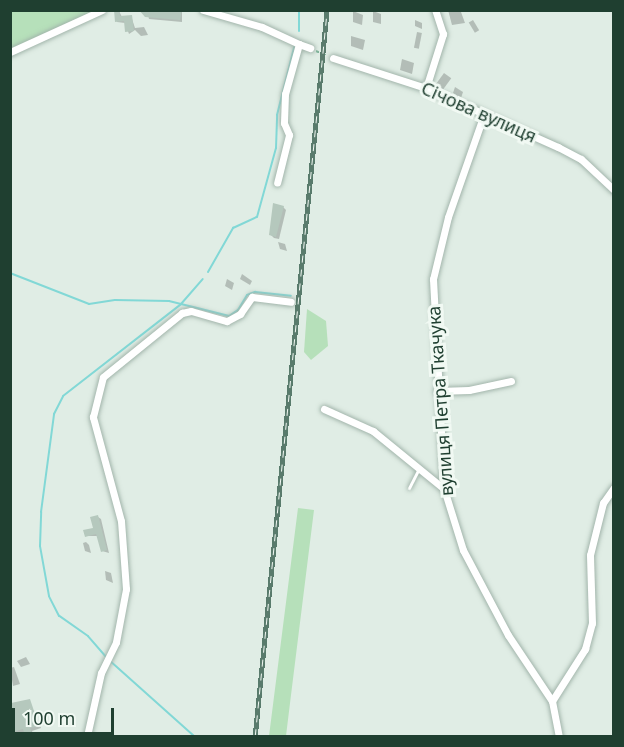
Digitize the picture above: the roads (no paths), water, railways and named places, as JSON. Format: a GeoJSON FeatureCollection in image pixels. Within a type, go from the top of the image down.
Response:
{"type":"FeatureCollection","features":[{"type":"Feature","properties":{"kind":"street"},"geometry":{"type":"LineString","coordinates":[[10,52],[102,10]]}},
{"type":"Feature","properties":{"kind":"street"},"geometry":{"type":"LineString","coordinates":[[203,10],[262,27],[310,48]]}},
{"type":"Feature","properties":{"kind":"street"},"geometry":{"type":"LineString","coordinates":[[426,88],[442,34],[435,10]]}},
{"type":"Feature","properties":{"kind":"street"},"geometry":{"type":"LineString","coordinates":[[277,183],[289,135],[284,123],[285,94],[299,44]]}},
{"type":"Feature","properties":{"kind":"street","name":"Січова вулиця"},"geometry":{"type":"LineString","coordinates":[[333,58],[426,88],[483,117],[581,159],[614,190]]}},
{"type":"Feature","properties":{"kind":"street","name":"вулиця Петра Ткачука"},"geometry":{"type":"LineString","coordinates":[[483,117],[448,217],[433,279],[437,391],[444,489],[463,550],[508,635],[552,700],[560,736]]}},
{"type":"Feature","properties":{"kind":"street"},"geometry":{"type":"LineString","coordinates":[[87,736],[101,674],[116,642],[126,589],[121,521],[93,417],[103,376],[182,313],[191,311],[227,321],[240,314],[252,297],[291,302]]}},
{"type":"Feature","properties":{"kind":"street"},"geometry":{"type":"LineString","coordinates":[[437,391],[470,390],[511,381]]}},
{"type":"Feature","properties":{"kind":"street"},"geometry":{"type":"LineString","coordinates":[[324,409],[373,431],[444,489]]}},
{"type":"Feature","properties":{"kind":"street"},"geometry":{"type":"LineString","coordinates":[[552,700],[585,649],[592,623],[590,555],[603,503],[614,487]]}},
{"type":"Feature","properties":{"kind":"lane"},"geometry":{"type":"LineString","coordinates":[[409,488],[418,470]]}},
{"type":"Feature","properties":{"kind":"waterway"},"geometry":{"type":"LineString","coordinates":[[299,10],[299,31]]}},
{"type":"Feature","properties":{"kind":"waterway"},"geometry":{"type":"LineString","coordinates":[[208,272],[233,228],[257,217],[276,148],[277,115],[295,44]]}},
{"type":"Feature","properties":{"kind":"waterway"},"geometry":{"type":"LineString","coordinates":[[10,273],[89,304],[115,300],[169,301],[229,316],[238,310],[247,295],[255,292],[291,296]]}},
{"type":"Feature","properties":{"kind":"waterway"},"geometry":{"type":"LineString","coordinates":[[107,658],[88,636],[59,616],[49,596],[40,546],[41,512],[54,414],[63,396],[181,304],[203,279]]}},
{"type":"Feature","properties":{"kind":"waterway"},"geometry":{"type":"LineString","coordinates":[[109,660],[194,736]]}},
{"type":"Feature","properties":{"kind":"railway"},"geometry":{"type":"LineString","coordinates":[[255,736],[327,10]]}}]}
